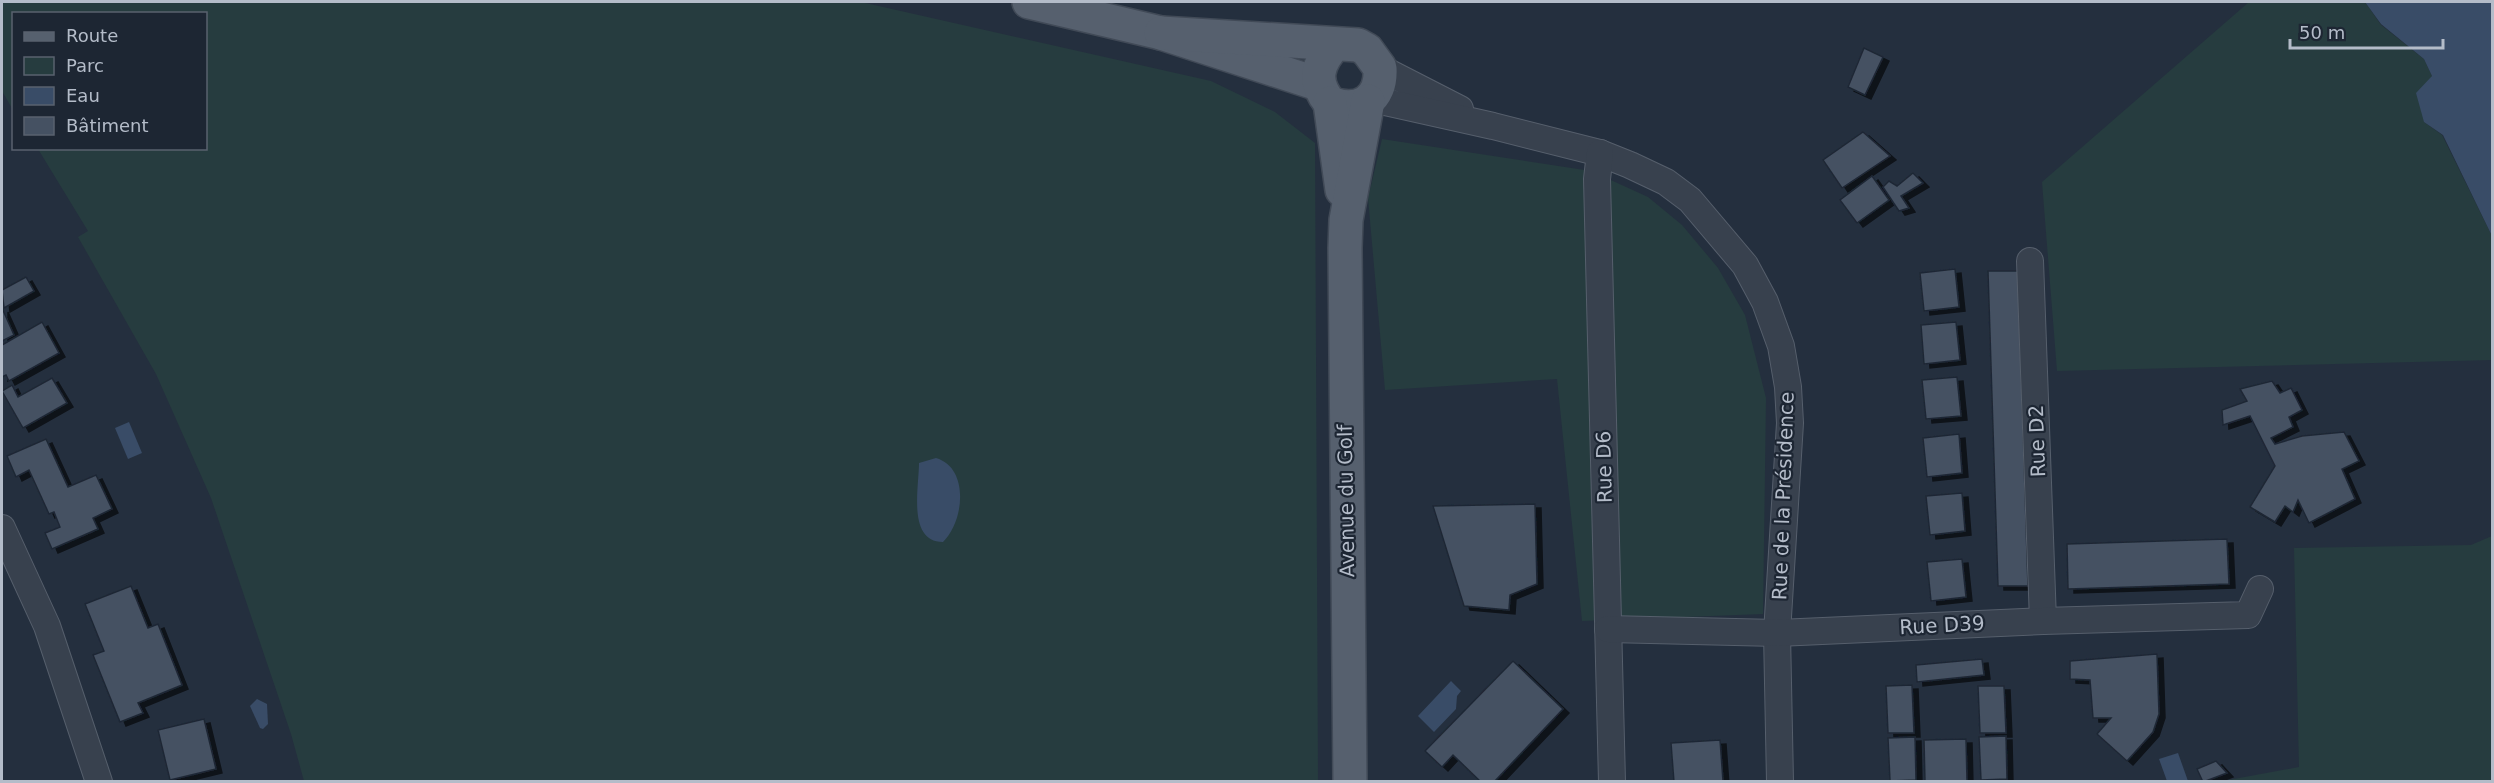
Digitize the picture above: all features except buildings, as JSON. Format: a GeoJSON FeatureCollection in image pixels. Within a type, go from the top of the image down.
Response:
{"type":"FeatureCollection","features":[{"type":"Feature","properties":{"kind":"main road"},"geometry":{"type":"LineString","coordinates":[[1029,2],[1161,33],[1324,93],[1352,108],[1370,100]]}},
{"type":"Feature","properties":{"kind":"main road"},"geometry":{"type":"LineString","coordinates":[[1161,33],[1358,45],[1367,50],[1380,68]]}},
{"type":"Feature","properties":{"kind":"main road","name":"Avenue du Golf"},"geometry":{"type":"LineString","coordinates":[[1335,44],[1320,62],[1346,220]]}},
{"type":"Feature","properties":{"kind":"main road","name":"Avenue du Golf"},"geometry":{"type":"LineString","coordinates":[[1350,782],[1344,313],[1346,220],[1370,100],[1381,79],[1380,68]]}},
{"type":"Feature","properties":{"kind":"street","name":"Rue de la Présidence"},"geometry":{"type":"LineString","coordinates":[[1380,68],[1493,126]]}},
{"type":"Feature","properties":{"kind":"street","name":"Rue de la Présidence"},"geometry":{"type":"LineString","coordinates":[[1370,100],[1493,126],[1600,153],[1666,182],[1690,200],[1745,265],[1765,302],[1781,346],[1788,387],[1790,423],[1778,633],[1780,782]]}},
{"type":"Feature","properties":{"kind":"street","name":"Rue D6"},"geometry":{"type":"LineString","coordinates":[[1600,153],[1597,179],[1612,782]]}},
{"type":"Feature","properties":{"kind":"street","name":"Rue D2"},"geometry":{"type":"LineString","coordinates":[[2030,261],[2043,621]]}},
{"type":"Feature","properties":{"kind":"street"},"geometry":{"type":"LineString","coordinates":[[2,528],[47,626],[99,782]]}},
{"type":"Feature","properties":{"kind":"street","name":"Rue D39"},"geometry":{"type":"LineString","coordinates":[[1608,629],[1778,633],[2043,621],[2247,615],[2260,589]]}},
{"type":"Feature","properties":{"kind":"green space"},"geometry":{"type":"Polygon","coordinates":[[[2,2],[861,2],[1211,81],[1275,112],[1315,143],[1318,781],[304,781],[291,734],[211,498],[156,374],[78,237],[88,231],[39,150],[207,150],[207,12],[12,12],[12,108],[2,91],[2,2]]]}},
{"type":"Feature","properties":{"kind":"green space"},"geometry":{"type":"Polygon","coordinates":[[[2249,2],[2365,2],[2381,25],[2424,59],[2432,76],[2424,122],[2442,135],[2492,236],[2492,360],[2057,371],[2042,182],[2249,2]]]}},
{"type":"Feature","properties":{"kind":"green space"},"geometry":{"type":"Polygon","coordinates":[[[1382,139],[1591,171],[1648,197],[1682,225],[1718,268],[1745,315],[1766,398],[1763,614],[1582,621],[1557,379],[1385,390],[1368,198],[1382,139]]]}},
{"type":"Feature","properties":{"kind":"green space"},"geometry":{"type":"Polygon","coordinates":[[[2492,536],[2492,781],[2223,781],[2299,767],[2294,548],[2471,545],[2492,536]]]}},
{"type":"Feature","properties":{"kind":"water"},"geometry":{"type":"Polygon","coordinates":[[[2365,2],[2492,2],[2492,236],[2443,135],[2424,122],[2416,93],[2432,76],[2424,59],[2381,24],[2365,2]]]}},
{"type":"Feature","properties":{"kind":"water"},"geometry":{"type":"Polygon","coordinates":[[[129,422],[142,453],[128,459],[115,428],[129,422]]]}},
{"type":"Feature","properties":{"kind":"water"},"geometry":{"type":"Polygon","coordinates":[[[936,458],[947,464],[954,473],[959,484],[960,496],[956,522],[943,542],[932,540],[924,533],[920,523],[917,499],[919,463],[936,458]]]}},
{"type":"Feature","properties":{"kind":"water"},"geometry":{"type":"Polygon","coordinates":[[[1451,681],[1461,691],[1457,696],[1456,709],[1434,732],[1418,716],[1451,681]]]}},
{"type":"Feature","properties":{"kind":"water"},"geometry":{"type":"Polygon","coordinates":[[[257,699],[267,704],[268,724],[263,729],[260,728],[250,706],[257,699]]]}},
{"type":"Feature","properties":{"kind":"water"},"geometry":{"type":"Polygon","coordinates":[[[2178,753],[2188,781],[2167,781],[2159,759],[2178,753]]]}}]}
